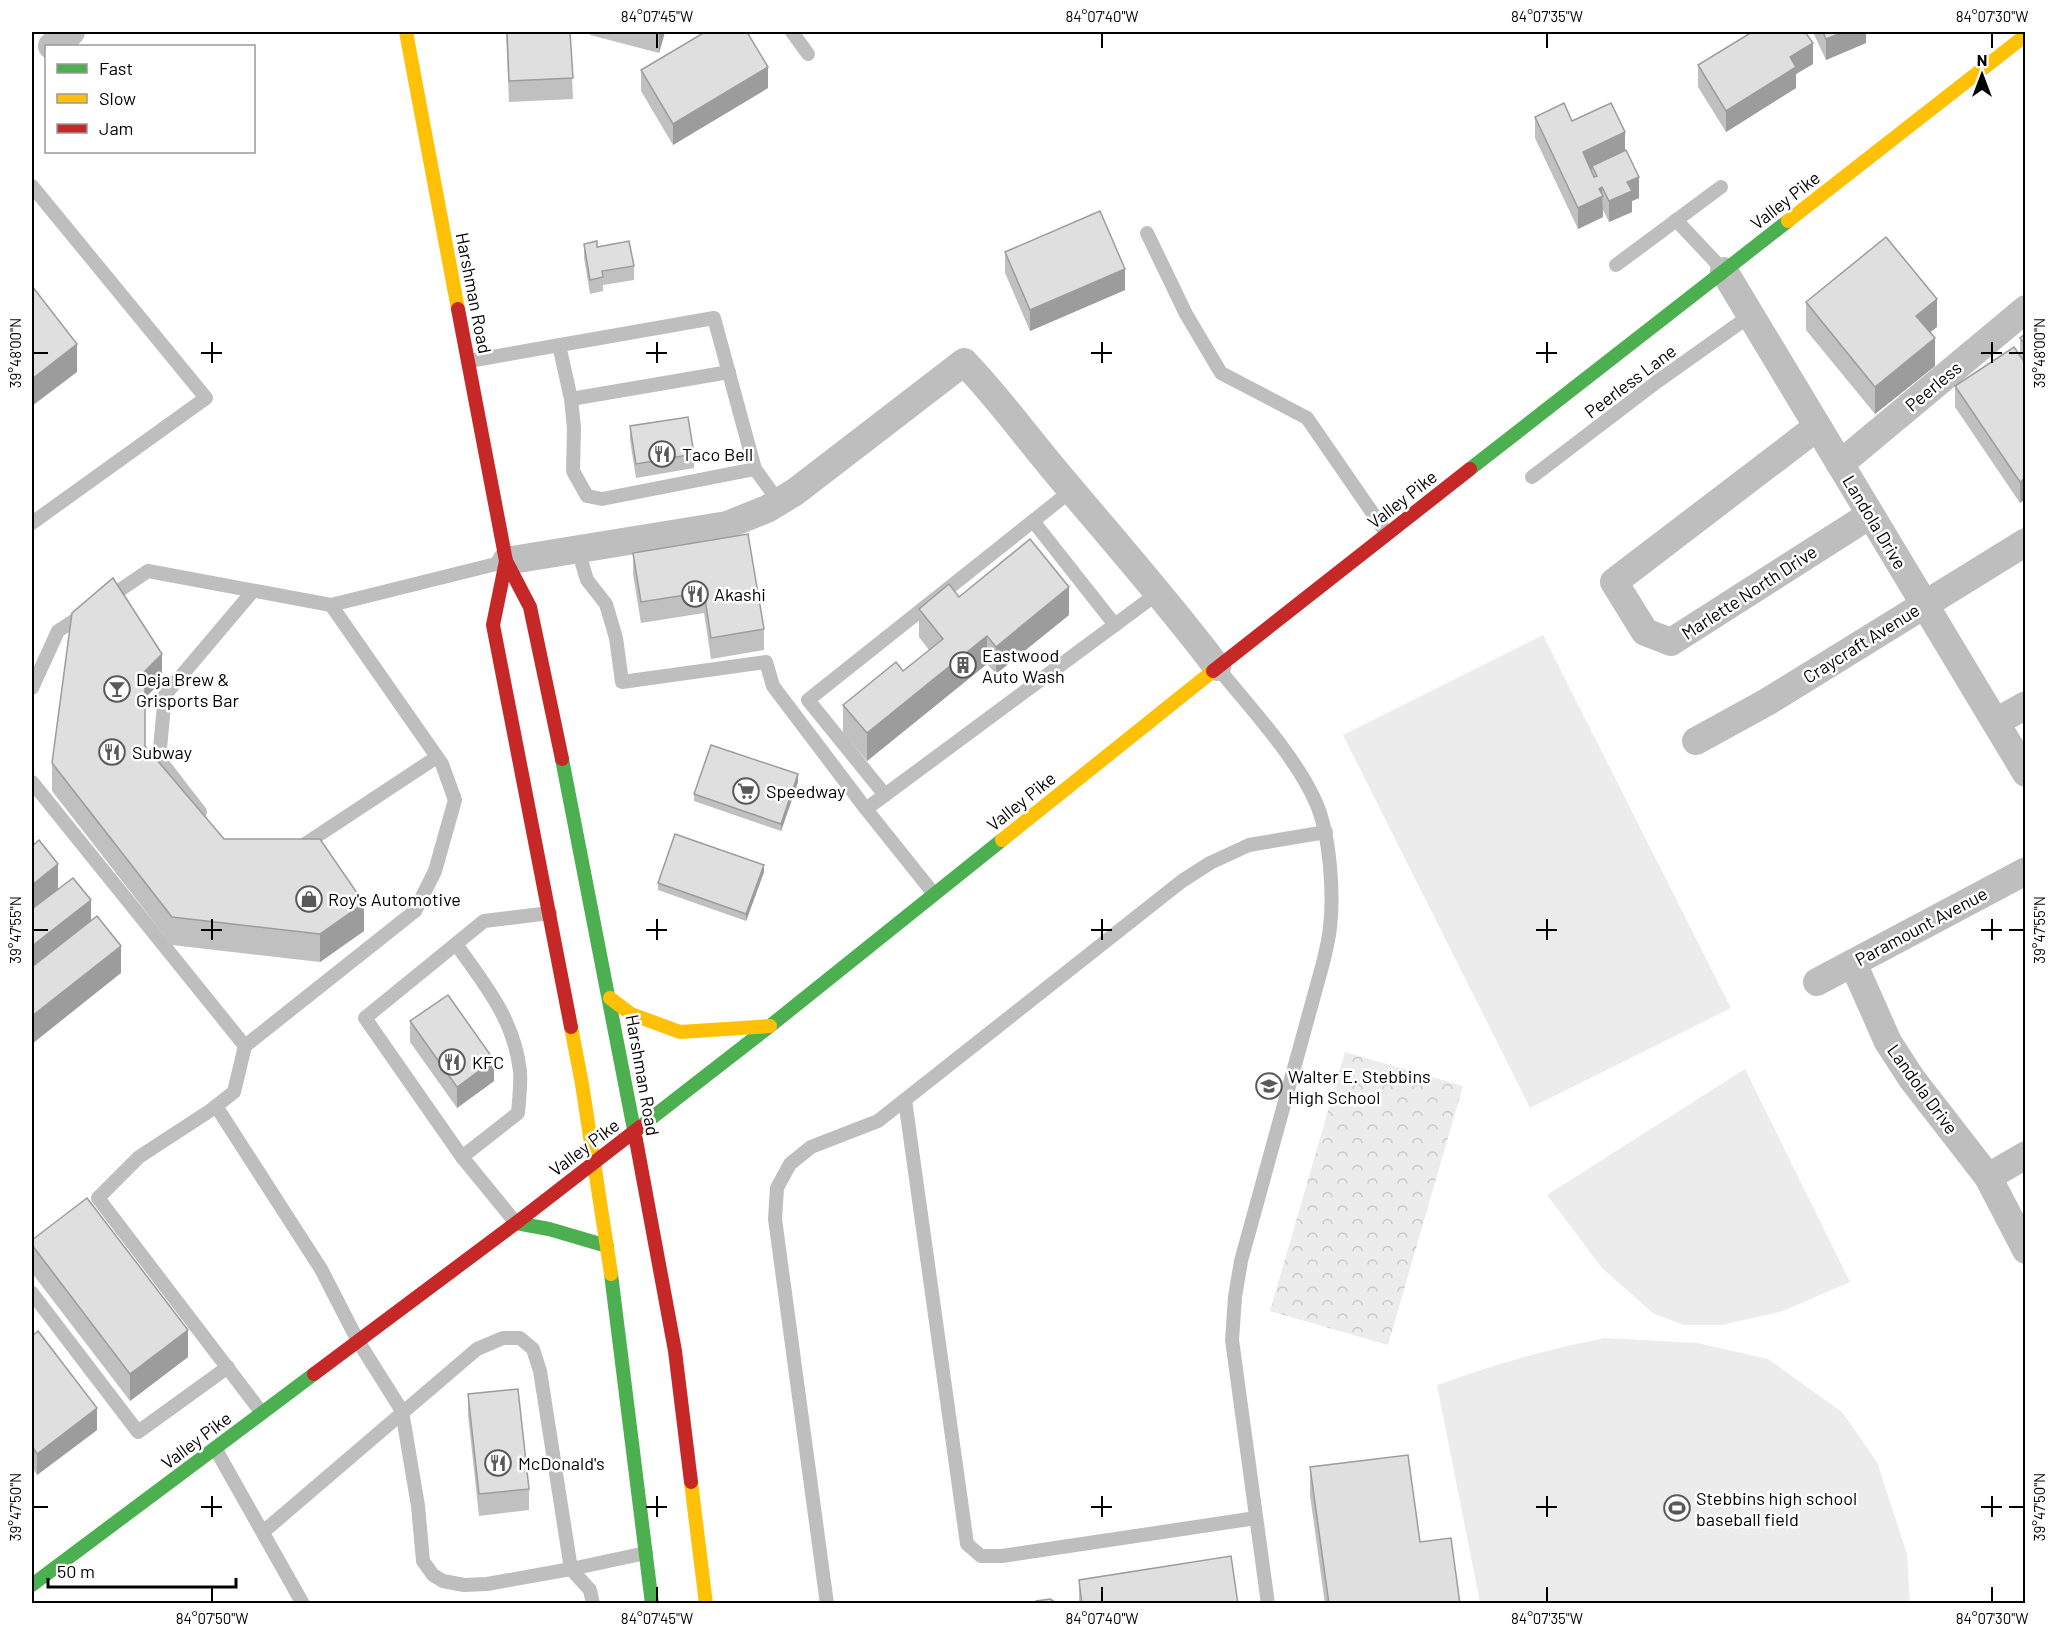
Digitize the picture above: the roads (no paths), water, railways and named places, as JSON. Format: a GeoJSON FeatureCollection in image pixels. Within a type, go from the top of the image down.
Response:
{"type":"FeatureCollection","features":[{"type":"Feature","properties":{"kind":"main road","name":"Harshman Road"},"geometry":{"type":"LineString","coordinates":[[406,32],[506,561],[530,608],[610,998],[675,1351],[706,1604]]}},
{"type":"Feature","properties":{"kind":"main road","name":"Valley Pike"},"geometry":{"type":"LineString","coordinates":[[32,1585],[634,1132],[770,1026],[1217,667],[2025,34]]}},
{"type":"Feature","properties":{"kind":"main road","name":"Harshman Road"},"geometry":{"type":"LineString","coordinates":[[506,561],[494,625],[595,1161],[652,1604]]}},
{"type":"Feature","properties":{"kind":"main road"},"geometry":{"type":"LineString","coordinates":[[610,998],[631,1014],[680,1032],[770,1026]]}},
{"type":"Feature","properties":{"kind":"main road"},"geometry":{"type":"LineString","coordinates":[[516,1223],[549,1228],[607,1246]]}},
{"type":"Feature","properties":{"kind":"street"},"geometry":{"type":"LineString","coordinates":[[53,45],[71,32]]}},
{"type":"Feature","properties":{"kind":"street"},"geometry":{"type":"LineString","coordinates":[[32,62],[45,52]]}},
{"type":"Feature","properties":{"kind":"street","name":"Landola Drive"},"geometry":{"type":"LineString","coordinates":[[1724,271],[2025,773]]}},
{"type":"Feature","properties":{"kind":"street","name":"Peerless"},"geometry":{"type":"LineString","coordinates":[[1840,464],[2025,309]]}},
{"type":"Feature","properties":{"kind":"street"},"geometry":{"type":"LineString","coordinates":[[506,561],[727,525],[767,509],[795,492],[964,362],[992,392],[1158,592],[1217,667]]}},
{"type":"Feature","properties":{"kind":"street","name":"Marlette North Drive"},"geometry":{"type":"LineString","coordinates":[[1817,427],[1614,582],[1645,632],[1671,642],[1870,515]]}},
{"type":"Feature","properties":{"kind":"street","name":"Craycraft Avenue"},"geometry":{"type":"LineString","coordinates":[[1696,741],[1767,702],[2025,542]]}},
{"type":"Feature","properties":{"kind":"street"},"geometry":{"type":"LineString","coordinates":[[1996,722],[2025,705]]}},
{"type":"Feature","properties":{"kind":"street","name":"Paramount Avenue"},"geometry":{"type":"LineString","coordinates":[[1817,982],[2025,871]]}},
{"type":"Feature","properties":{"kind":"street","name":"Landola Drive"},"geometry":{"type":"LineString","coordinates":[[1853,963],[1894,1051],[1912,1079],[1988,1177],[2025,1250]]}},
{"type":"Feature","properties":{"kind":"street"},"geometry":{"type":"LineString","coordinates":[[1988,1177],[2025,1155]]}},
{"type":"Feature","properties":{"kind":"lane"},"geometry":{"type":"LineString","coordinates":[[792,32],[808,54]]}},
{"type":"Feature","properties":{"kind":"lane"},"geometry":{"type":"LineString","coordinates":[[32,186],[206,398],[32,523]]}},
{"type":"Feature","properties":{"kind":"lane"},"geometry":{"type":"LineString","coordinates":[[1616,265],[1721,187]]}},
{"type":"Feature","properties":{"kind":"lane"},"geometry":{"type":"LineString","coordinates":[[1676,220],[1724,271]]}},
{"type":"Feature","properties":{"kind":"lane"},"geometry":{"type":"LineString","coordinates":[[1148,233],[1186,314],[1221,373],[1307,418],[1387,534]]}},
{"type":"Feature","properties":{"kind":"lane","name":"Peerless Lane"},"geometry":{"type":"LineString","coordinates":[[1532,477],[1658,381],[1750,315]]}},
{"type":"Feature","properties":{"kind":"lane"},"geometry":{"type":"LineString","coordinates":[[469,361],[714,318],[755,469],[779,502]]}},
{"type":"Feature","properties":{"kind":"lane"},"geometry":{"type":"LineString","coordinates":[[560,345],[571,399],[574,428],[573,471],[587,496],[602,499],[755,469]]}},
{"type":"Feature","properties":{"kind":"lane"},"geometry":{"type":"LineString","coordinates":[[571,399],[729,372]]}},
{"type":"Feature","properties":{"kind":"lane"},"geometry":{"type":"LineString","coordinates":[[885,795],[808,700],[1072,490]]}},
{"type":"Feature","properties":{"kind":"lane"},"geometry":{"type":"LineString","coordinates":[[1033,521],[1115,625]]}},
{"type":"Feature","properties":{"kind":"lane"},"geometry":{"type":"LineString","coordinates":[[578,550],[587,580],[606,604],[616,638],[622,682],[766,662],[773,686],[934,894]]}},
{"type":"Feature","properties":{"kind":"lane"},"geometry":{"type":"LineString","coordinates":[[32,688],[58,631],[148,571],[331,605],[506,561]]}},
{"type":"Feature","properties":{"kind":"lane"},"geometry":{"type":"LineString","coordinates":[[210,825],[159,759],[165,695],[253,591]]}},
{"type":"Feature","properties":{"kind":"lane"},"geometry":{"type":"LineString","coordinates":[[866,809],[1158,592]]}},
{"type":"Feature","properties":{"kind":"lane"},"geometry":{"type":"LineString","coordinates":[[262,1413],[228,1367],[94,1201],[139,1157],[234,1092],[245,1046],[415,911],[435,871],[455,800],[442,765],[331,605]]}},
{"type":"Feature","properties":{"kind":"lane"},"geometry":{"type":"LineString","coordinates":[[1217,667],[1299,772],[1316,804],[1326,832],[1331,886],[1330,926],[1323,963],[1241,1261],[1235,1297],[1232,1340],[1268,1604]]}},
{"type":"Feature","properties":{"kind":"lane"},"geometry":{"type":"LineString","coordinates":[[289,848],[300,848],[437,758]]}},
{"type":"Feature","properties":{"kind":"lane"},"geometry":{"type":"LineString","coordinates":[[32,782],[245,1046]]}},
{"type":"Feature","properties":{"kind":"lane"},"geometry":{"type":"LineString","coordinates":[[827,1604],[775,1219],[777,1188],[790,1164],[811,1147],[878,1121],[1182,881],[1210,862],[1249,846],[1326,832]]}},
{"type":"Feature","properties":{"kind":"lane"},"geometry":{"type":"LineString","coordinates":[[516,1223],[462,1157],[365,1018],[484,921],[550,913]]}},
{"type":"Feature","properties":{"kind":"lane"},"geometry":{"type":"LineString","coordinates":[[456,944],[494,998],[510,1027],[520,1072],[518,1113],[462,1157]]}},
{"type":"Feature","properties":{"kind":"lane"},"geometry":{"type":"LineString","coordinates":[[905,1100],[967,1544],[981,1556],[1002,1556],[1256,1518]]}},
{"type":"Feature","properties":{"kind":"lane"},"geometry":{"type":"LineString","coordinates":[[216,1106],[321,1269],[358,1341],[402,1411],[423,1561],[433,1575],[443,1581],[464,1585],[487,1584],[647,1552]]}},
{"type":"Feature","properties":{"kind":"lane"},"geometry":{"type":"LineString","coordinates":[[32,1293],[138,1432],[228,1367]]}},
{"type":"Feature","properties":{"kind":"lane"},"geometry":{"type":"LineString","coordinates":[[263,1532],[477,1348],[503,1338],[520,1338],[532,1349],[540,1371],[571,1569],[590,1590],[593,1604]]}},
{"type":"Feature","properties":{"kind":"lane"},"geometry":{"type":"LineString","coordinates":[[215,1448],[303,1604]]}},
{"type":"Feature","properties":{"kind":"place","name":"Taco Bell"},"geometry":{"type":"Point","coordinates":[662,454]}},
{"type":"Feature","properties":{"kind":"place","name":"Akashi"},"geometry":{"type":"Point","coordinates":[695,594]}},
{"type":"Feature","properties":{"kind":"place","name":"Eastwood Auto Wash"},"geometry":{"type":"Point","coordinates":[963,665]}},
{"type":"Feature","properties":{"kind":"place","name":"Deja Brew & Grisports Bar"},"geometry":{"type":"Point","coordinates":[117,689]}},
{"type":"Feature","properties":{"kind":"place","name":"Subway"},"geometry":{"type":"Point","coordinates":[112,752]}},
{"type":"Feature","properties":{"kind":"place","name":"Speedway"},"geometry":{"type":"Point","coordinates":[746,791]}},
{"type":"Feature","properties":{"kind":"place","name":"Roy's Automotive"},"geometry":{"type":"Point","coordinates":[309,899]}},
{"type":"Feature","properties":{"kind":"place","name":"KFC"},"geometry":{"type":"Point","coordinates":[452,1062]}},
{"type":"Feature","properties":{"kind":"place","name":"Walter E. Stebbins High School"},"geometry":{"type":"Point","coordinates":[1269,1086]}},
{"type":"Feature","properties":{"kind":"place","name":"McDonald's"},"geometry":{"type":"Point","coordinates":[498,1463]}},
{"type":"Feature","properties":{"kind":"place","name":"Stebbins high school baseball field"},"geometry":{"type":"Point","coordinates":[1677,1508]}}]}
